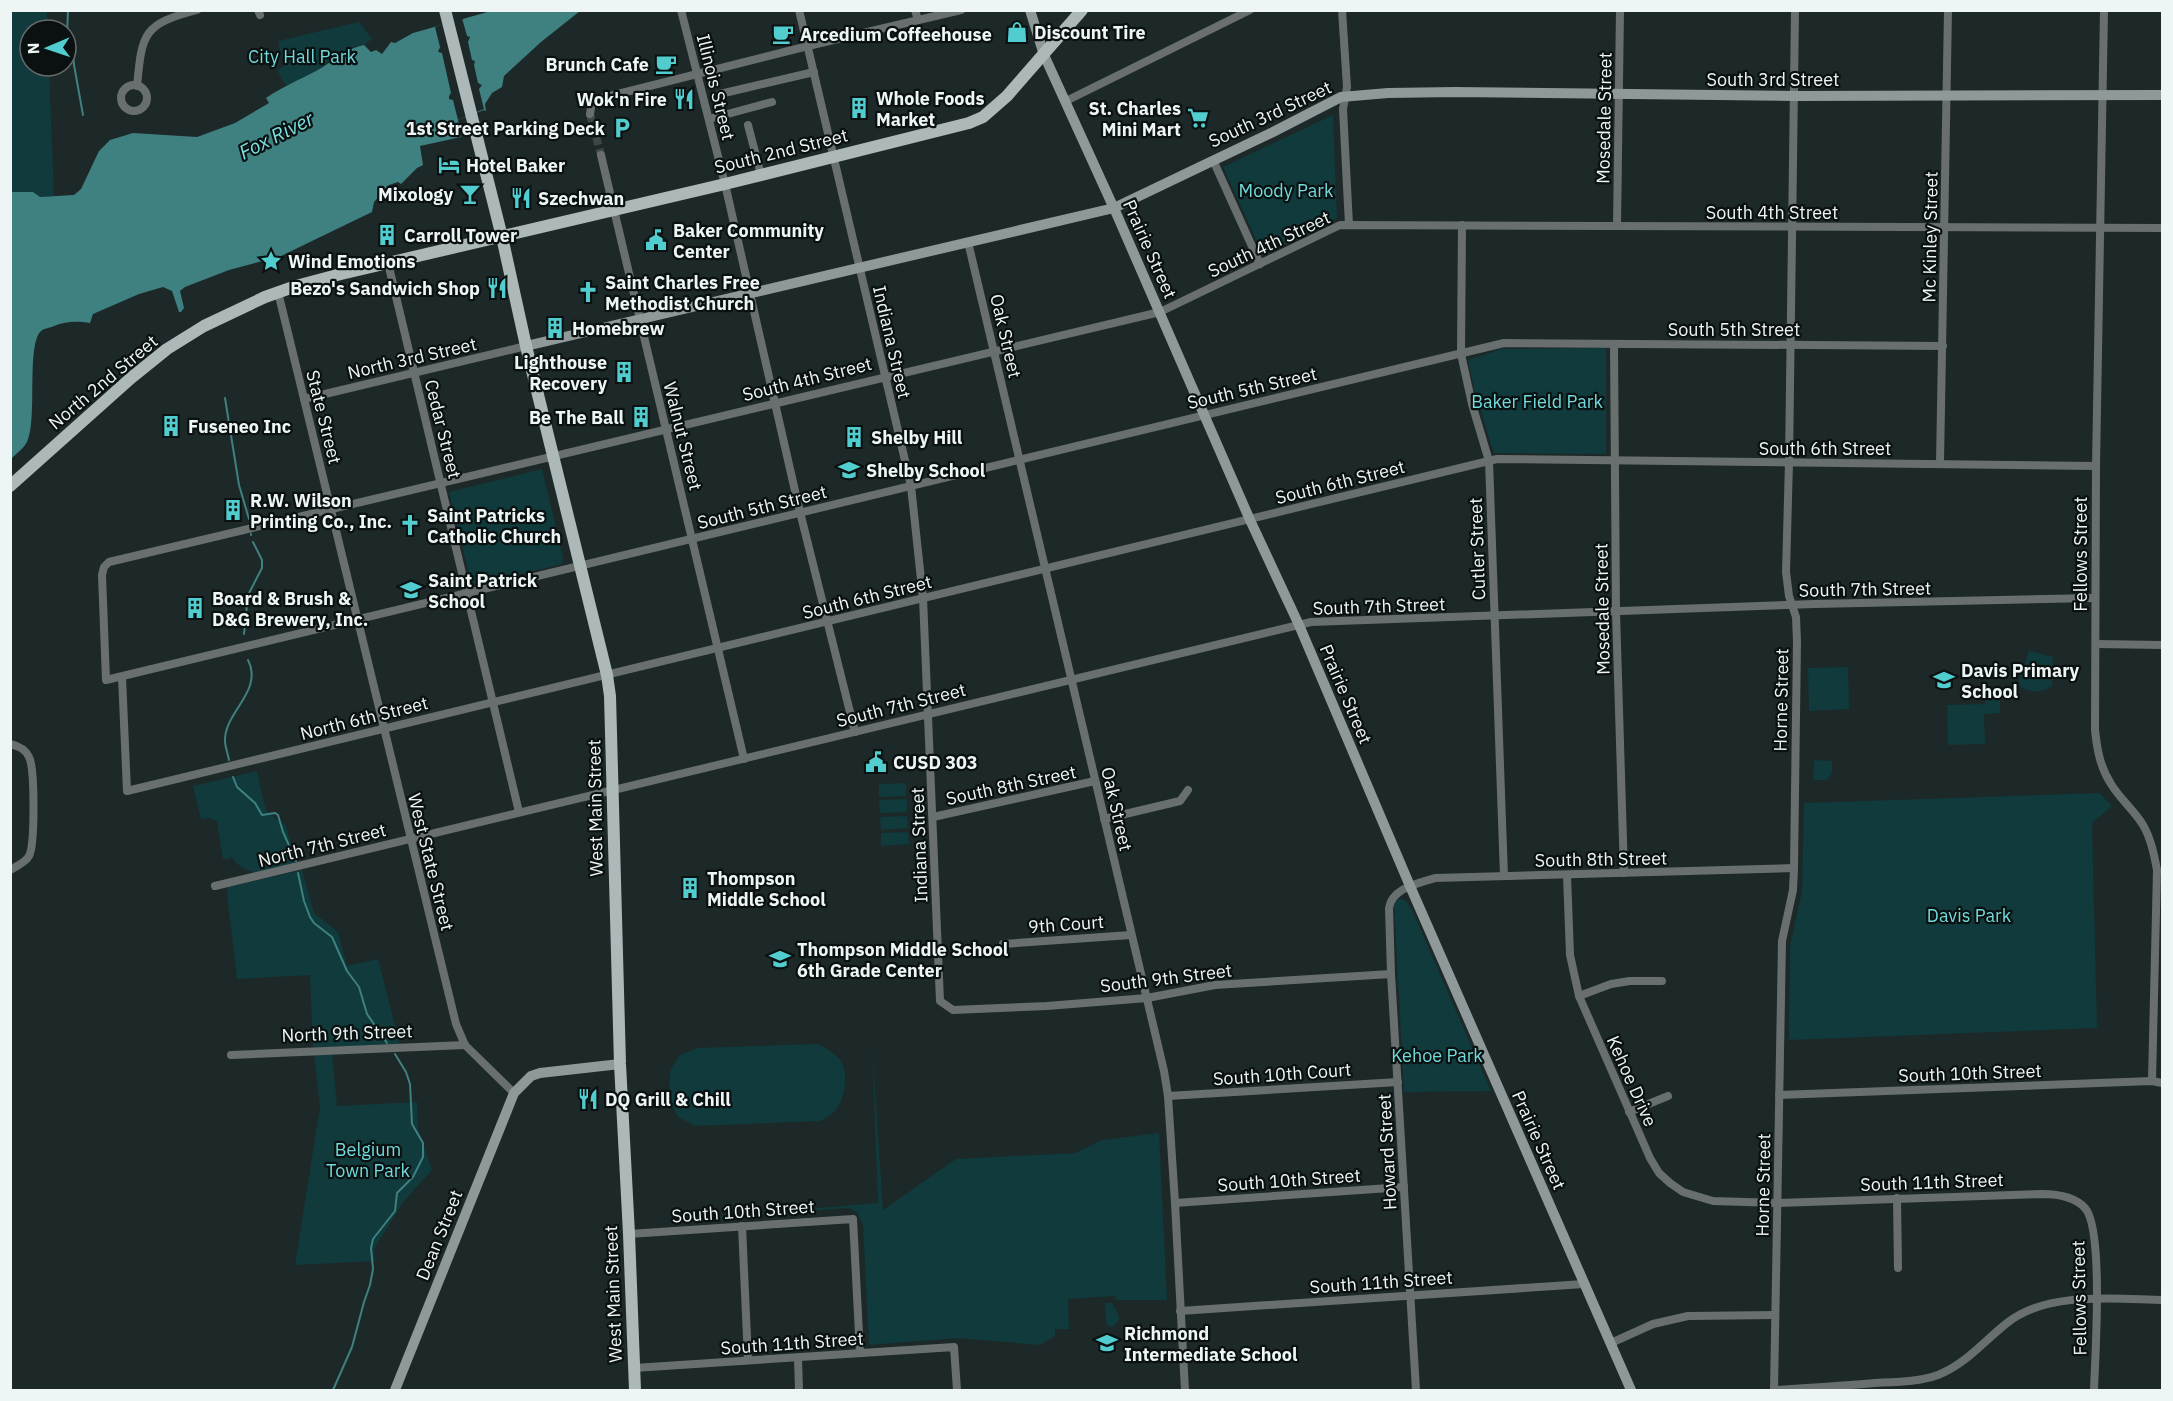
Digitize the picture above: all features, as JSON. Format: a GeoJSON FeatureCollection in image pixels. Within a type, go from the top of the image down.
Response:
{"type":"FeatureCollection","features":[{"type":"Feature","properties":{"kind":"main road","name":"South 2nd Street"},"geometry":{"type":"LineString","coordinates":[[502,237],[969,123],[992,110],[1044,55],[1082,10]]}},
{"type":"Feature","properties":{"kind":"main road","name":"West Main Street"},"geometry":{"type":"LineString","coordinates":[[446,16],[502,237],[526,346],[607,675],[610,696],[620,1064],[635,1390]]}},
{"type":"Feature","properties":{"kind":"main road","name":"North 2nd Street"},"geometry":{"type":"LineString","coordinates":[[10,486],[167,349],[227,314],[278,292],[388,262],[502,237]]}},
{"type":"Feature","properties":{"kind":"street"},"geometry":{"type":"LineString","coordinates":[[137,86],[140,50],[146,36],[156,25],[169,17],[197,10]]}},
{"type":"Feature","properties":{"kind":"street","name":"Illinois Street"},"geometry":{"type":"LineString","coordinates":[[681,10],[725,184],[800,513],[855,732]]}},
{"type":"Feature","properties":{"kind":"street","name":"Indiana Street"},"geometry":{"type":"LineString","coordinates":[[800,10],[858,267],[911,486],[923,598],[940,1001],[945,1006]]}},
{"type":"Feature","properties":{"kind":"street"},"geometry":{"type":"LineString","coordinates":[[915,10],[918,20]]}},
{"type":"Feature","properties":{"kind":"street"},"geometry":{"type":"LineString","coordinates":[[590,114],[590,104],[598,99],[961,10]]}},
{"type":"Feature","properties":{"kind":"street","name":"Prairie Street"},"geometry":{"type":"LineString","coordinates":[[1030,10],[1044,55],[1114,208],[1250,520],[1299,625],[1410,886],[1631,1390]]}},
{"type":"Feature","properties":{"kind":"street"},"geometry":{"type":"LineString","coordinates":[[1066,101],[1250,10]]}},
{"type":"Feature","properties":{"kind":"street"},"geometry":{"type":"LineString","coordinates":[[1342,10],[1347,87],[1343,111],[1349,225]]}},
{"type":"Feature","properties":{"kind":"street","name":"Mosedale Street"},"geometry":{"type":"LineString","coordinates":[[1617,226],[1620,10]]}},
{"type":"Feature","properties":{"kind":"street","name":"Horne Street"},"geometry":{"type":"LineString","coordinates":[[1774,1390],[1782,941],[1793,890],[1794,868],[1797,641],[1796,617],[1791,605],[1786,572],[1795,10]]}},
{"type":"Feature","properties":{"kind":"street","name":"Mc Kinley Street"},"geometry":{"type":"LineString","coordinates":[[1940,463],[1948,10]]}},
{"type":"Feature","properties":{"kind":"street","name":"Fellows Street"},"geometry":{"type":"LineString","coordinates":[[2104,10],[2094,598],[2095,730],[2097,751],[2102,768],[2110,784],[2143,825],[2160,870],[2159,987],[2152,1081]]}},
{"type":"Feature","properties":{"kind":"street"},"geometry":{"type":"LineString","coordinates":[[720,94],[814,72]]}},
{"type":"Feature","properties":{"kind":"street","name":"South 3rd Street"},"geometry":{"type":"LineString","coordinates":[[526,346],[1114,208],[1274,132],[1341,97],[1388,93],[1455,92],[1795,96],[2163,95]]}},
{"type":"Feature","properties":{"kind":"street"},"geometry":{"type":"LineString","coordinates":[[709,119],[772,102]]}},
{"type":"Feature","properties":{"kind":"street"},"geometry":{"type":"LineString","coordinates":[[748,125],[761,175]]}},
{"type":"Feature","properties":{"kind":"street","name":"Walnut Street"},"geometry":{"type":"LineString","coordinates":[[601,156],[744,759]]}},
{"type":"Feature","properties":{"kind":"street"},"geometry":{"type":"LineString","coordinates":[[1213,160],[1260,264]]}},
{"type":"Feature","properties":{"kind":"street","name":"South 4th Street"},"geometry":{"type":"LineString","coordinates":[[122,677],[106,680],[102,575],[104,567],[109,562],[1160,312],[1340,225],[2163,228]]}},
{"type":"Feature","properties":{"kind":"street","name":"Cutler Street"},"geometry":{"type":"LineString","coordinates":[[1462,225],[1461,354],[1472,404],[1489,461],[1504,876]]}},
{"type":"Feature","properties":{"kind":"street","name":"Oak Street"},"geometry":{"type":"LineString","coordinates":[[968,242],[1147,998],[1168,1096],[1185,1390]]}},
{"type":"Feature","properties":{"kind":"street","name":"Cedar Street"},"geometry":{"type":"LineString","coordinates":[[388,262],[519,812]]}},
{"type":"Feature","properties":{"kind":"street","name":"State Street"},"geometry":{"type":"LineString","coordinates":[[278,292],[357,619]]}},
{"type":"Feature","properties":{"kind":"street","name":"South 5th Street"},"geometry":{"type":"LineString","coordinates":[[122,677],[1504,343],[1943,346]]}},
{"type":"Feature","properties":{"kind":"street","name":"Mosedale Street"},"geometry":{"type":"LineString","coordinates":[[1614,344],[1616,612],[1624,873]]}},
{"type":"Feature","properties":{"kind":"street","name":"North 3rd Street"},"geometry":{"type":"LineString","coordinates":[[304,399],[526,346]]}},
{"type":"Feature","properties":{"kind":"street","name":"South 6th Street"},"geometry":{"type":"LineString","coordinates":[[607,675],[1497,459],[2096,466]]}},
{"type":"Feature","properties":{"kind":"street","name":"South 7th Street"},"geometry":{"type":"LineString","coordinates":[[613,792],[929,713],[1311,622],[1791,605],[2094,598]]}},
{"type":"Feature","properties":{"kind":"street","name":"West State Street"},"geometry":{"type":"LineString","coordinates":[[357,619],[456,1024],[465,1044],[514,1093]]}},
{"type":"Feature","properties":{"kind":"street"},"geometry":{"type":"LineString","coordinates":[[2096,644],[2163,645]]}},
{"type":"Feature","properties":{"kind":"street","name":"North 6th Street"},"geometry":{"type":"LineString","coordinates":[[122,677],[128,791],[607,675]]}},
{"type":"Feature","properties":{"kind":"street"},"geometry":{"type":"LineString","coordinates":[[10,744],[21,748],[27,754],[33,776],[32,847],[27,859],[10,870]]}},
{"type":"Feature","properties":{"kind":"street","name":"South 8th Street"},"geometry":{"type":"LineString","coordinates":[[933,817],[1095,781]]}},
{"type":"Feature","properties":{"kind":"street"},"geometry":{"type":"LineString","coordinates":[[1104,819],[1180,801],[1188,790]]}},
{"type":"Feature","properties":{"kind":"street","name":"North 7th Street"},"geometry":{"type":"LineString","coordinates":[[215,886],[519,812],[613,792]]}},
{"type":"Feature","properties":{"kind":"street","name":"South 8th Street"},"geometry":{"type":"LineString","coordinates":[[1410,886],[1435,878],[1794,868]]}},
{"type":"Feature","properties":{"kind":"street","name":"Kehoe Drive"},"geometry":{"type":"LineString","coordinates":[[1567,874],[1570,955],[1579,996],[1629,1112],[1659,1173],[1683,1192],[1713,1201],[1778,1203]]}},
{"type":"Feature","properties":{"kind":"street","name":"Howard Street"},"geometry":{"type":"LineString","coordinates":[[1410,886],[1390,900],[1389,908],[1416,1390]]}},
{"type":"Feature","properties":{"kind":"street","name":"9th Court"},"geometry":{"type":"LineString","coordinates":[[1003,944],[1131,935]]}},
{"type":"Feature","properties":{"kind":"street","name":"South 9th Street"},"geometry":{"type":"LineString","coordinates":[[945,1006],[953,1010],[1047,1006],[1147,998],[1215,985],[1391,974]]}},
{"type":"Feature","properties":{"kind":"street"},"geometry":{"type":"LineString","coordinates":[[1579,996],[1611,984],[1630,981],[1662,981]]}},
{"type":"Feature","properties":{"kind":"street","name":"North 9th Street"},"geometry":{"type":"LineString","coordinates":[[231,1055],[465,1044]]}},
{"type":"Feature","properties":{"kind":"street"},"geometry":{"type":"LineString","coordinates":[[514,1093],[531,1076],[540,1073],[620,1064]]}},
{"type":"Feature","properties":{"kind":"street","name":"South 10th Street"},"geometry":{"type":"LineString","coordinates":[[1779,1095],[2152,1081],[2163,1083]]}},
{"type":"Feature","properties":{"kind":"street","name":"South 10th Court"},"geometry":{"type":"LineString","coordinates":[[1168,1096],[1398,1082]]}},
{"type":"Feature","properties":{"kind":"street","name":"Dean Street"},"geometry":{"type":"LineString","coordinates":[[395,1390],[514,1093]]}},
{"type":"Feature","properties":{"kind":"street"},"geometry":{"type":"LineString","coordinates":[[1629,1112],[1668,1096]]}},
{"type":"Feature","properties":{"kind":"street","name":"South 10th Street"},"geometry":{"type":"LineString","coordinates":[[1175,1203],[1404,1187]]}},
{"type":"Feature","properties":{"kind":"street","name":"South 11th Street"},"geometry":{"type":"LineString","coordinates":[[1778,1203],[2058,1194],[2067,1196],[2085,1207]]}},
{"type":"Feature","properties":{"kind":"street"},"geometry":{"type":"LineString","coordinates":[[1897,1198],[1898,1268]]}},
{"type":"Feature","properties":{"kind":"street","name":"Fellows Street"},"geometry":{"type":"LineString","coordinates":[[2085,1207],[2092,1223],[2097,1299],[2094,1390]]}},
{"type":"Feature","properties":{"kind":"street","name":"South 10th Street"},"geometry":{"type":"LineString","coordinates":[[629,1234],[853,1219],[860,1353]]}},
{"type":"Feature","properties":{"kind":"street"},"geometry":{"type":"LineString","coordinates":[[742,1226],[748,1360]]}},
{"type":"Feature","properties":{"kind":"street","name":"South 11th Street"},"geometry":{"type":"LineString","coordinates":[[1180,1311],[1584,1284]]}},
{"type":"Feature","properties":{"kind":"street"},"geometry":{"type":"LineString","coordinates":[[1774,1390],[1906,1381],[1937,1375],[1966,1360],[2008,1322],[2024,1312],[2052,1302],[2097,1299],[2163,1300]]}},
{"type":"Feature","properties":{"kind":"street"},"geometry":{"type":"LineString","coordinates":[[1611,1343],[1653,1324],[1688,1316],[1775,1315]]}},
{"type":"Feature","properties":{"kind":"street","name":"South 11th Street"},"geometry":{"type":"LineString","coordinates":[[634,1368],[952,1347],[957,1390]]}},
{"type":"Feature","properties":{"kind":"street"},"geometry":{"type":"LineString","coordinates":[[798,1358],[799,1390]]}},
{"type":"Feature","properties":{"kind":"green space"},"geometry":{"type":"Polygon","coordinates":[[[10,11],[47,11],[47,18],[18,18],[18,78],[49,78],[54,196],[40,197],[33,192],[11,192],[10,11]]]}},
{"type":"Feature","properties":{"kind":"green space","name":"City Hall Park"},"geometry":{"type":"Polygon","coordinates":[[[359,22],[372,39],[364,45],[349,48],[315,72],[286,86],[277,70],[284,66],[278,41],[359,22]]]}},
{"type":"Feature","properties":{"kind":"green space","name":"Moody Park"},"geometry":{"type":"Polygon","coordinates":[[[1333,115],[1337,218],[1263,255],[1223,167],[1333,115]]]}},
{"type":"Feature","properties":{"kind":"green space","name":"Baker Field Park"},"geometry":{"type":"Polygon","coordinates":[[[1606,348],[1606,454],[1494,453],[1475,393],[1468,360],[1502,349],[1606,348]]]}},
{"type":"Feature","properties":{"kind":"green space"},"geometry":{"type":"Polygon","coordinates":[[[542,469],[563,558],[562,564],[477,585],[471,582],[449,492],[542,469]]]}},
{"type":"Feature","properties":{"kind":"green space"},"geometry":{"type":"Polygon","coordinates":[[[2029,651],[2053,657],[2052,686],[2048,689],[2026,690],[2018,685],[2029,651]]]}},
{"type":"Feature","properties":{"kind":"green space"},"geometry":{"type":"Polygon","coordinates":[[[1848,667],[1849,709],[1809,711],[1808,668],[1848,667]]]}},
{"type":"Feature","properties":{"kind":"green space"},"geometry":{"type":"Polygon","coordinates":[[[1986,699],[2000,699],[2000,713],[1984,714],[1985,744],[1948,745],[1947,705],[1985,704],[1986,699]]]}},
{"type":"Feature","properties":{"kind":"green space"},"geometry":{"type":"Polygon","coordinates":[[[1814,760],[1832,761],[1832,772],[1827,780],[1813,780],[1814,760]]]}},
{"type":"Feature","properties":{"kind":"green space"},"geometry":{"type":"Polygon","coordinates":[[[257,771],[266,811],[286,826],[296,865],[253,872],[245,869],[231,857],[223,859],[217,822],[210,818],[201,819],[193,786],[257,771]]]}},
{"type":"Feature","properties":{"kind":"green space"},"geometry":{"type":"Polygon","coordinates":[[[906,783],[906,796],[879,797],[879,784],[906,783]]]}},
{"type":"Feature","properties":{"kind":"green space","name":"Davis Park"},"geometry":{"type":"Polygon","coordinates":[[[2099,793],[2112,806],[2092,823],[2097,1028],[1789,1040],[1790,946],[1802,891],[1804,803],[2099,793]]]}},
{"type":"Feature","properties":{"kind":"green space"},"geometry":{"type":"Polygon","coordinates":[[[907,799],[907,812],[880,813],[879,800],[907,799]]]}},
{"type":"Feature","properties":{"kind":"green space"},"geometry":{"type":"Polygon","coordinates":[[[907,816],[908,828],[881,830],[880,817],[907,816]]]}},
{"type":"Feature","properties":{"kind":"green space"},"geometry":{"type":"Polygon","coordinates":[[[908,832],[909,844],[881,846],[881,833],[908,832]]]}},
{"type":"Feature","properties":{"kind":"green space"},"geometry":{"type":"Polygon","coordinates":[[[302,870],[314,913],[338,932],[347,966],[378,959],[400,1045],[313,1047],[310,975],[237,979],[228,887],[302,870]]]}},
{"type":"Feature","properties":{"kind":"green space","name":"Kehoe Park"},"geometry":{"type":"Polygon","coordinates":[[[1401,899],[1406,901],[1412,910],[1491,1091],[1404,1092],[1394,903],[1401,899]]]}},
{"type":"Feature","properties":{"kind":"green space"},"geometry":{"type":"Polygon","coordinates":[[[818,1044],[839,1058],[843,1065],[845,1078],[844,1091],[836,1110],[820,1121],[695,1126],[677,1116],[669,1098],[670,1071],[679,1056],[696,1048],[818,1044]]]}},
{"type":"Feature","properties":{"kind":"green space"},"geometry":{"type":"Polygon","coordinates":[[[872,1044],[883,1210],[956,1159],[1075,1153],[1102,1140],[1159,1133],[1167,1300],[1116,1300],[1115,1296],[1068,1299],[1069,1329],[1055,1329],[1055,1336],[1040,1345],[958,1338],[869,1345],[863,1225],[857,1212],[848,1208],[643,1223],[878,1203],[872,1044]]]}},
{"type":"Feature","properties":{"kind":"green space","name":"Belgium Town Park"},"geometry":{"type":"Polygon","coordinates":[[[314,1053],[332,1053],[337,1106],[417,1102],[418,1129],[432,1170],[404,1201],[374,1249],[375,1261],[295,1265],[320,1107],[314,1053]]]}},
{"type":"Feature","properties":{"kind":"green space"},"geometry":{"type":"Polygon","coordinates":[[[1105,1303],[1112,1303],[1120,1318],[1114,1326],[1109,1327],[1106,1322],[1105,1303]]]}},
{"type":"Feature","properties":{"kind":"water","name":"Fox River"},"geometry":{"type":"Polygon","coordinates":[[[491,11],[580,11],[504,76],[502,87],[492,93],[485,104],[486,111],[458,120],[461,137],[420,146],[423,165],[401,184],[398,182],[389,185],[374,202],[372,212],[281,256],[229,270],[185,287],[180,291],[184,308],[181,312],[179,312],[172,291],[163,287],[139,294],[93,314],[90,323],[68,322],[42,330],[34,351],[30,431],[25,445],[11,459],[11,192],[33,192],[40,197],[74,195],[81,189],[99,151],[110,140],[133,133],[197,137],[235,123],[269,103],[266,98],[272,94],[316,71],[349,50],[364,45],[371,52],[376,50],[382,54],[391,42],[395,43],[413,33],[491,11]]]}},
{"type":"Feature","properties":{"kind":"pier"},"geometry":{"type":"Polygon","coordinates":[[[462,18],[467,36],[470,37],[468,42],[472,60],[475,61],[478,83],[482,85],[479,89],[484,109],[458,120],[453,100],[449,99],[451,93],[442,53],[438,52],[440,47],[435,27],[462,18]]]}},
{"type":"Feature","properties":{"kind":"waterway"},"geometry":{"type":"LineString","coordinates":[[68,10],[67,37],[73,53],[83,115]]}},
{"type":"Feature","properties":{"kind":"waterway"},"geometry":{"type":"LineString","coordinates":[[225,398],[239,485],[249,519]]}},
{"type":"Feature","properties":{"kind":"waterway"},"geometry":{"type":"LineString","coordinates":[[244,634],[248,595],[262,568],[262,560],[253,542]]}},
{"type":"Feature","properties":{"kind":"waterway"},"geometry":{"type":"LineString","coordinates":[[229,760],[225,743],[226,730],[251,682],[252,671],[248,660]]}},
{"type":"Feature","properties":{"kind":"waterway"},"geometry":{"type":"LineString","coordinates":[[233,777],[237,787],[255,803],[262,815],[275,813],[278,815],[296,861]]}},
{"type":"Feature","properties":{"kind":"waterway"},"geometry":{"type":"LineString","coordinates":[[298,873],[310,917],[332,937],[347,971],[359,987],[367,1014],[387,1043]]}},
{"type":"Feature","properties":{"kind":"waterway"},"geometry":{"type":"LineString","coordinates":[[333,1390],[352,1347],[370,1285],[373,1269],[371,1248],[373,1239],[395,1211],[397,1193],[413,1177],[423,1157],[423,1143],[412,1124],[410,1084],[395,1054]]}},
{"type":"Feature","properties":{"kind":"tunnel"},"geometry":{"type":"LineString","coordinates":[[590,114],[601,155]]}},
{"type":"Feature","properties":{"kind":"place","name":"Discount Tire"},"geometry":{"type":"Point","coordinates":[1017,32]}},
{"type":"Feature","properties":{"kind":"place","name":"Arcedium Coffeehouse"},"geometry":{"type":"Point","coordinates":[783,34]}},
{"type":"Feature","properties":{"kind":"place","name":"Brunch Cafe"},"geometry":{"type":"Point","coordinates":[666,64]}},
{"type":"Feature","properties":{"kind":"place","name":"Wok'n Fire"},"geometry":{"type":"Point","coordinates":[684,99]}},
{"type":"Feature","properties":{"kind":"place","name":"Whole Foods Market"},"geometry":{"type":"Point","coordinates":[859,108]}},
{"type":"Feature","properties":{"kind":"place","name":"St. Charles Mini Mart"},"geometry":{"type":"Point","coordinates":[1198,118]}},
{"type":"Feature","properties":{"kind":"place","name":"1st Street Parking Deck"},"geometry":{"type":"Point","coordinates":[622,128]}},
{"type":"Feature","properties":{"kind":"place","name":"Hotel Baker"},"geometry":{"type":"Point","coordinates":[449,165]}},
{"type":"Feature","properties":{"kind":"place","name":"Mixology"},"geometry":{"type":"Point","coordinates":[470,194]}},
{"type":"Feature","properties":{"kind":"place","name":"Szechwan"},"geometry":{"type":"Point","coordinates":[521,198]}},
{"type":"Feature","properties":{"kind":"place","name":"Carroll Tower"},"geometry":{"type":"Point","coordinates":[387,235]}},
{"type":"Feature","properties":{"kind":"place","name":"Baker Community Center"},"geometry":{"type":"Point","coordinates":[656,240]}},
{"type":"Feature","properties":{"kind":"place","name":"Wind Emotions"},"geometry":{"type":"Point","coordinates":[271,261]}},
{"type":"Feature","properties":{"kind":"place","name":"Bezo's Sandwich Shop"},"geometry":{"type":"Point","coordinates":[497,288]}},
{"type":"Feature","properties":{"kind":"place","name":"Saint Charles Free Methodist Church"},"geometry":{"type":"Point","coordinates":[588,292]}},
{"type":"Feature","properties":{"kind":"place","name":"Homebrew"},"geometry":{"type":"Point","coordinates":[555,328]}},
{"type":"Feature","properties":{"kind":"place","name":"Lighthouse Recovery"},"geometry":{"type":"Point","coordinates":[624,372]}},
{"type":"Feature","properties":{"kind":"place","name":"Be The Ball"},"geometry":{"type":"Point","coordinates":[641,417]}},
{"type":"Feature","properties":{"kind":"place","name":"Fuseneo Inc"},"geometry":{"type":"Point","coordinates":[171,426]}},
{"type":"Feature","properties":{"kind":"place","name":"Shelby Hill"},"geometry":{"type":"Point","coordinates":[854,437]}},
{"type":"Feature","properties":{"kind":"place","name":"Shelby School"},"geometry":{"type":"Point","coordinates":[849,470]}},
{"type":"Feature","properties":{"kind":"place","name":"R.W. Wilson Printing Co., Inc."},"geometry":{"type":"Point","coordinates":[233,510]}},
{"type":"Feature","properties":{"kind":"place","name":"Saint Patricks Catholic Church"},"geometry":{"type":"Point","coordinates":[410,525]}},
{"type":"Feature","properties":{"kind":"place","name":"Saint Patrick School"},"geometry":{"type":"Point","coordinates":[411,590]}},
{"type":"Feature","properties":{"kind":"place","name":"Board & Brush & D&G Brewery, Inc."},"geometry":{"type":"Point","coordinates":[195,608]}},
{"type":"Feature","properties":{"kind":"place","name":"Davis Primary School"},"geometry":{"type":"Point","coordinates":[1944,680]}},
{"type":"Feature","properties":{"kind":"place","name":"CUSD 303"},"geometry":{"type":"Point","coordinates":[876,762]}},
{"type":"Feature","properties":{"kind":"place","name":"Thompson Middle School"},"geometry":{"type":"Point","coordinates":[690,888]}},
{"type":"Feature","properties":{"kind":"place","name":"Thompson Middle School 6th Grade Center"},"geometry":{"type":"Point","coordinates":[780,959]}},
{"type":"Feature","properties":{"kind":"place","name":"DQ Grill & Chill"},"geometry":{"type":"Point","coordinates":[588,1099]}},
{"type":"Feature","properties":{"kind":"place","name":"Richmond Intermediate School"},"geometry":{"type":"Point","coordinates":[1107,1343]}}]}
